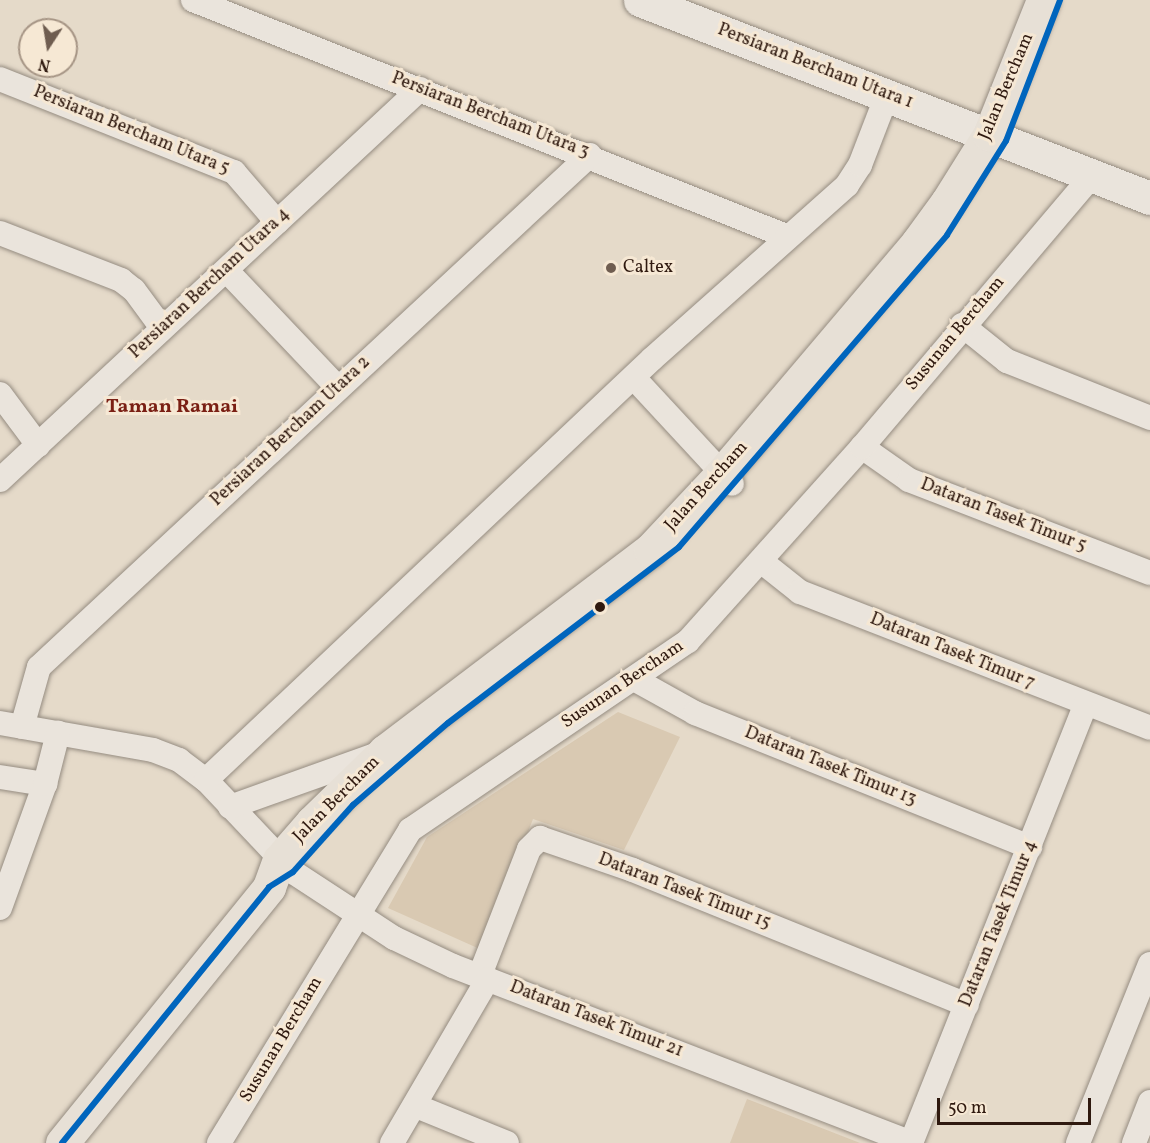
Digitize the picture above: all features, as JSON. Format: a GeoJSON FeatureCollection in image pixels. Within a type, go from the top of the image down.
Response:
{"type":"FeatureCollection","features":[{"type":"Feature","properties":{"kind":"main road","name":"Jalan Bercham"},"geometry":{"type":"LineString","coordinates":[[998,138],[1043,0]]}},
{"type":"Feature","properties":{"kind":"main road","name":"Jalan Bercham"},"geometry":{"type":"LineString","coordinates":[[280,873],[353,805],[448,723],[664,561],[727,478],[917,243],[998,138],[1060,0]]}},
{"type":"Feature","properties":{"kind":"main road","name":"Jalan Bercham"},"geometry":{"type":"LineString","coordinates":[[62,1143],[280,873],[312,822],[385,751],[650,550],[727,478]]}},
{"type":"Feature","properties":{"kind":"street","name":"Persiaran Bercham Utara 3"},"geometry":{"type":"LineString","coordinates":[[193,0],[590,156],[786,236]]}},
{"type":"Feature","properties":{"kind":"street","name":"Persiaran Bercham Utara 1"},"geometry":{"type":"LineString","coordinates":[[640,0],[1150,198]]}},
{"type":"Feature","properties":{"kind":"street","name":"Persiaran Bercham Utara 5"},"geometry":{"type":"LineString","coordinates":[[0,79],[234,171],[277,222]]}},
{"type":"Feature","properties":{"kind":"street","name":"Persiaran Bercham Utara 4"},"geometry":{"type":"LineString","coordinates":[[0,480],[420,89]]}},
{"type":"Feature","properties":{"kind":"street"},"geometry":{"type":"LineString","coordinates":[[206,780],[786,236],[847,185],[860,165],[887,95]]}},
{"type":"Feature","properties":{"kind":"street","name":"Persiaran Bercham Utara 2"},"geometry":{"type":"LineString","coordinates":[[11,725],[37,669],[590,156]]}},
{"type":"Feature","properties":{"kind":"street","name":"Susunan Bercham"},"geometry":{"type":"LineString","coordinates":[[219,1143],[410,830],[688,641],[862,447],[962,325],[1093,175]]}},
{"type":"Feature","properties":{"kind":"street"},"geometry":{"type":"LineString","coordinates":[[0,233],[120,280],[134,290],[162,328]]}},
{"type":"Feature","properties":{"kind":"street"},"geometry":{"type":"LineString","coordinates":[[227,271],[338,388]]}},
{"type":"Feature","properties":{"kind":"street"},"geometry":{"type":"LineString","coordinates":[[962,325],[1007,361],[1150,418]]}},
{"type":"Feature","properties":{"kind":"street"},"geometry":{"type":"LineString","coordinates":[[634,378],[727,478]]}},
{"type":"Feature","properties":{"kind":"street"},"geometry":{"type":"LineString","coordinates":[[0,394],[38,445]]}},
{"type":"Feature","properties":{"kind":"street","name":"Dataran Tasek Timur 5"},"geometry":{"type":"LineString","coordinates":[[862,447],[909,480],[1150,573]]}},
{"type":"Feature","properties":{"kind":"street","name":"Dataran Tasek Timur 7"},"geometry":{"type":"LineString","coordinates":[[761,561],[800,592],[1085,705],[1150,728]]}},
{"type":"Feature","properties":{"kind":"street","name":"Dataran Tasek Timur 13"},"geometry":{"type":"LineString","coordinates":[[634,679],[694,713],[1030,847]]}},
{"type":"Feature","properties":{"kind":"street","name":"Dataran Tasek Timur 4"},"geometry":{"type":"LineString","coordinates":[[912,1143],[1085,705]]}},
{"type":"Feature","properties":{"kind":"street","name":"Dataran Tasek Timur 21"},"geometry":{"type":"LineString","coordinates":[[11,725],[153,750],[179,760],[206,780],[230,807],[280,873],[423,953],[912,1143]]}},
{"type":"Feature","properties":{"kind":"street"},"geometry":{"type":"LineString","coordinates":[[0,908],[45,784],[58,733]]}},
{"type":"Feature","properties":{"kind":"street"},"geometry":{"type":"LineString","coordinates":[[230,807],[385,751]]}},
{"type":"Feature","properties":{"kind":"street"},"geometry":{"type":"LineString","coordinates":[[0,777],[45,784]]}},
{"type":"Feature","properties":{"kind":"street","name":"Dataran Tasek Timur 15"},"geometry":{"type":"LineString","coordinates":[[484,977],[529,849],[540,838],[644,875],[967,1005]]}},
{"type":"Feature","properties":{"kind":"street"},"geometry":{"type":"LineString","coordinates":[[1078,1143],[1150,964]]}},
{"type":"Feature","properties":{"kind":"street"},"geometry":{"type":"LineString","coordinates":[[392,1143],[416,1106],[484,977]]}},
{"type":"Feature","properties":{"kind":"street"},"geometry":{"type":"LineString","coordinates":[[1134,1143],[1150,1102]]}},
{"type":"Feature","properties":{"kind":"street"},"geometry":{"type":"LineString","coordinates":[[416,1106],[507,1143]]}},
{"type":"Feature","properties":{"kind":"shaded area"},"geometry":{"type":"Polygon","coordinates":[[[618,712],[680,737],[624,850],[533,819],[482,950],[388,908],[427,837],[618,712]]]}},
{"type":"Feature","properties":{"kind":"shaded area"},"geometry":{"type":"Polygon","coordinates":[[[747,1099],[860,1143],[730,1143],[747,1099]]]}},
{"type":"Feature","properties":{"kind":"transit line"},"geometry":{"type":"LineString","coordinates":[[62,1143],[269,887],[293,872],[353,805],[448,723],[679,547],[947,235],[1006,141],[1060,0]]}},
{"type":"Feature","properties":{"kind":"place","name":"Caltex"},"geometry":{"type":"Point","coordinates":[611,268]}},
{"type":"Feature","properties":{"kind":"district","name":"Taman Ramai"},"geometry":{"type":"Point","coordinates":[172,407]}}]}
